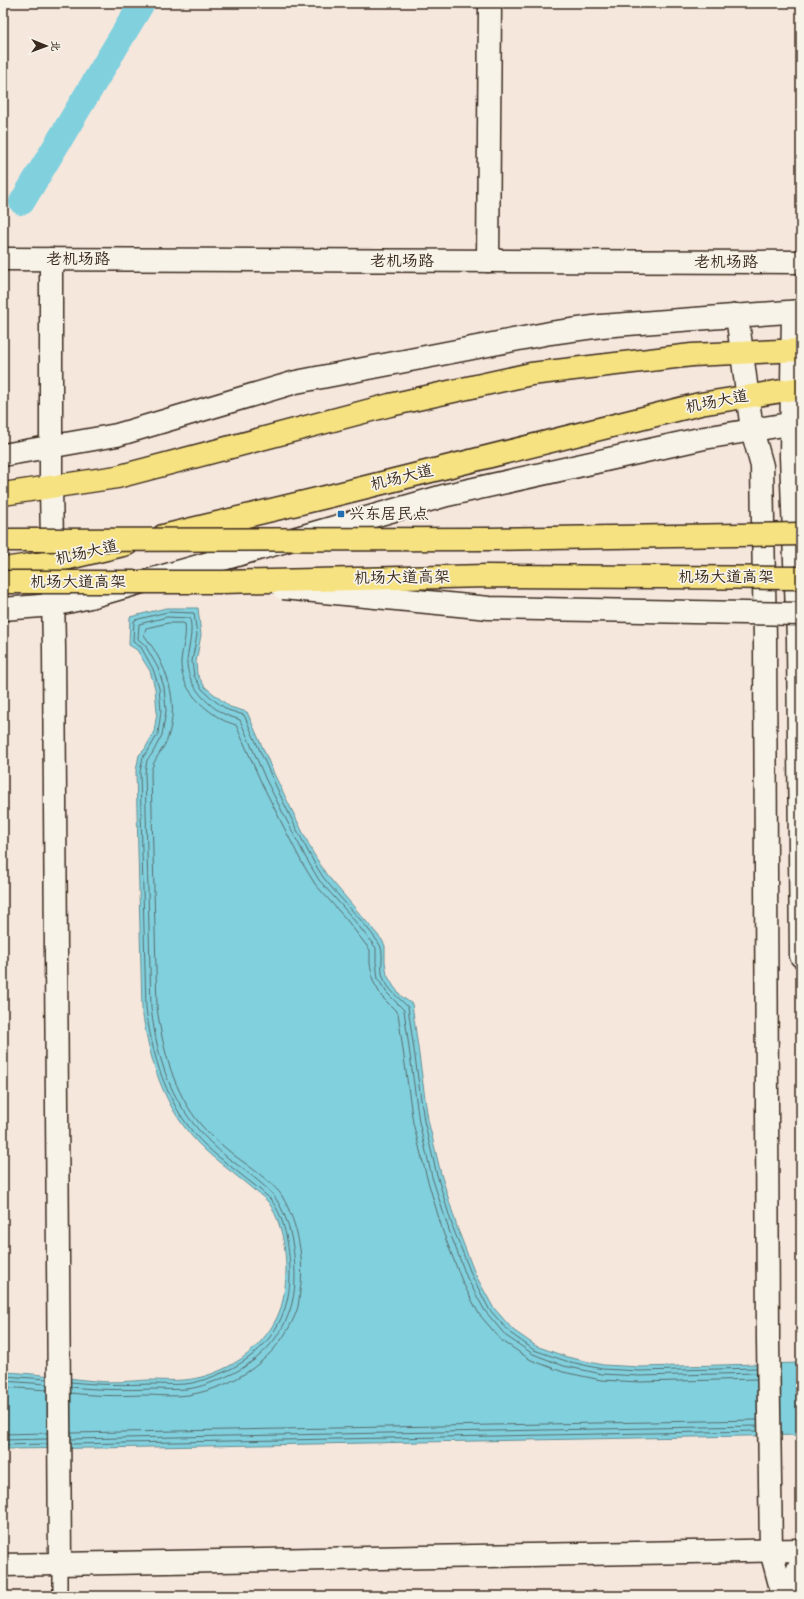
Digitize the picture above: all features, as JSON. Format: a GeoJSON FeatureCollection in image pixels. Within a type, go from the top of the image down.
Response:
{"type":"FeatureCollection","features":[{"type":"Feature","properties":{"kind":"main road"},"geometry":{"type":"LineString","coordinates":[[3,494],[117,478],[390,405],[531,374],[692,355],[797,350]]}},
{"type":"Feature","properties":{"kind":"main road","name":"机场大道"},"geometry":{"type":"LineString","coordinates":[[3,568],[52,562],[330,496],[700,404],[797,389]]}},
{"type":"Feature","properties":{"kind":"main road"},"geometry":{"type":"LineString","coordinates":[[3,540],[490,539],[801,534]]}},
{"type":"Feature","properties":{"kind":"main road","name":"机场大道高架"},"geometry":{"type":"LineString","coordinates":[[3,582],[222,582],[488,576],[801,578]]}},
{"type":"Feature","properties":{"kind":"street"},"geometry":{"type":"LineString","coordinates":[[488,261],[490,3]]}},
{"type":"Feature","properties":{"kind":"street","name":"老机场路"},"geometry":{"type":"LineString","coordinates":[[3,259],[801,262]]}},
{"type":"Feature","properties":{"kind":"street"},"geometry":{"type":"LineString","coordinates":[[51,259],[51,488],[60,1564]]}},
{"type":"Feature","properties":{"kind":"street"},"geometry":{"type":"LineString","coordinates":[[3,455],[117,435],[296,382],[550,333],[601,326],[797,312],[796,423],[791,456],[798,639],[801,956]]}},
{"type":"Feature","properties":{"kind":"street"},"geometry":{"type":"LineString","coordinates":[[737,316],[752,430],[762,466],[765,640],[768,1340],[771,1551],[783,1596]]}},
{"type":"Feature","properties":{"kind":"street"},"geometry":{"type":"LineString","coordinates":[[3,609],[53,605],[90,597],[447,495],[704,438],[796,423]]}},
{"type":"Feature","properties":{"kind":"street"},"geometry":{"type":"LineString","coordinates":[[222,582],[488,608],[801,614]]}},
{"type":"Feature","properties":{"kind":"street"},"geometry":{"type":"LineString","coordinates":[[3,1565],[801,1550]]}},
{"type":"Feature","properties":{"kind":"street"},"geometry":{"type":"LineString","coordinates":[[788,1596],[801,1561]]}},
{"type":"Feature","properties":{"kind":"lane"},"geometry":{"type":"LineString","coordinates":[[60,1564],[60,1596]]}},
{"type":"Feature","properties":{"kind":"water"},"geometry":{"type":"Polygon","coordinates":[[[166,608],[198,608],[201,635],[196,662],[197,674],[205,687],[230,707],[247,712],[275,776],[313,853],[326,874],[382,940],[385,946],[387,975],[402,997],[412,1004],[428,1120],[441,1174],[457,1227],[475,1274],[493,1307],[513,1330],[536,1346],[567,1357],[603,1365],[640,1367],[801,1363],[801,1435],[3,1449],[3,1372],[108,1382],[195,1379],[227,1367],[247,1355],[255,1348],[274,1324],[283,1300],[286,1259],[279,1223],[269,1203],[213,1157],[197,1142],[184,1126],[172,1109],[163,1090],[150,1051],[145,1030],[142,1009],[136,771],[139,755],[145,749],[154,732],[157,712],[155,688],[150,671],[137,650],[129,645],[130,617],[166,608]]]}},
{"type":"Feature","properties":{"kind":"waterway"},"geometry":{"type":"LineString","coordinates":[[22,202],[142,3]]}},
{"type":"Feature","properties":{"kind":"place","name":"兴东居民点"},"geometry":{"type":"Point","coordinates":[341,514]}}]}
